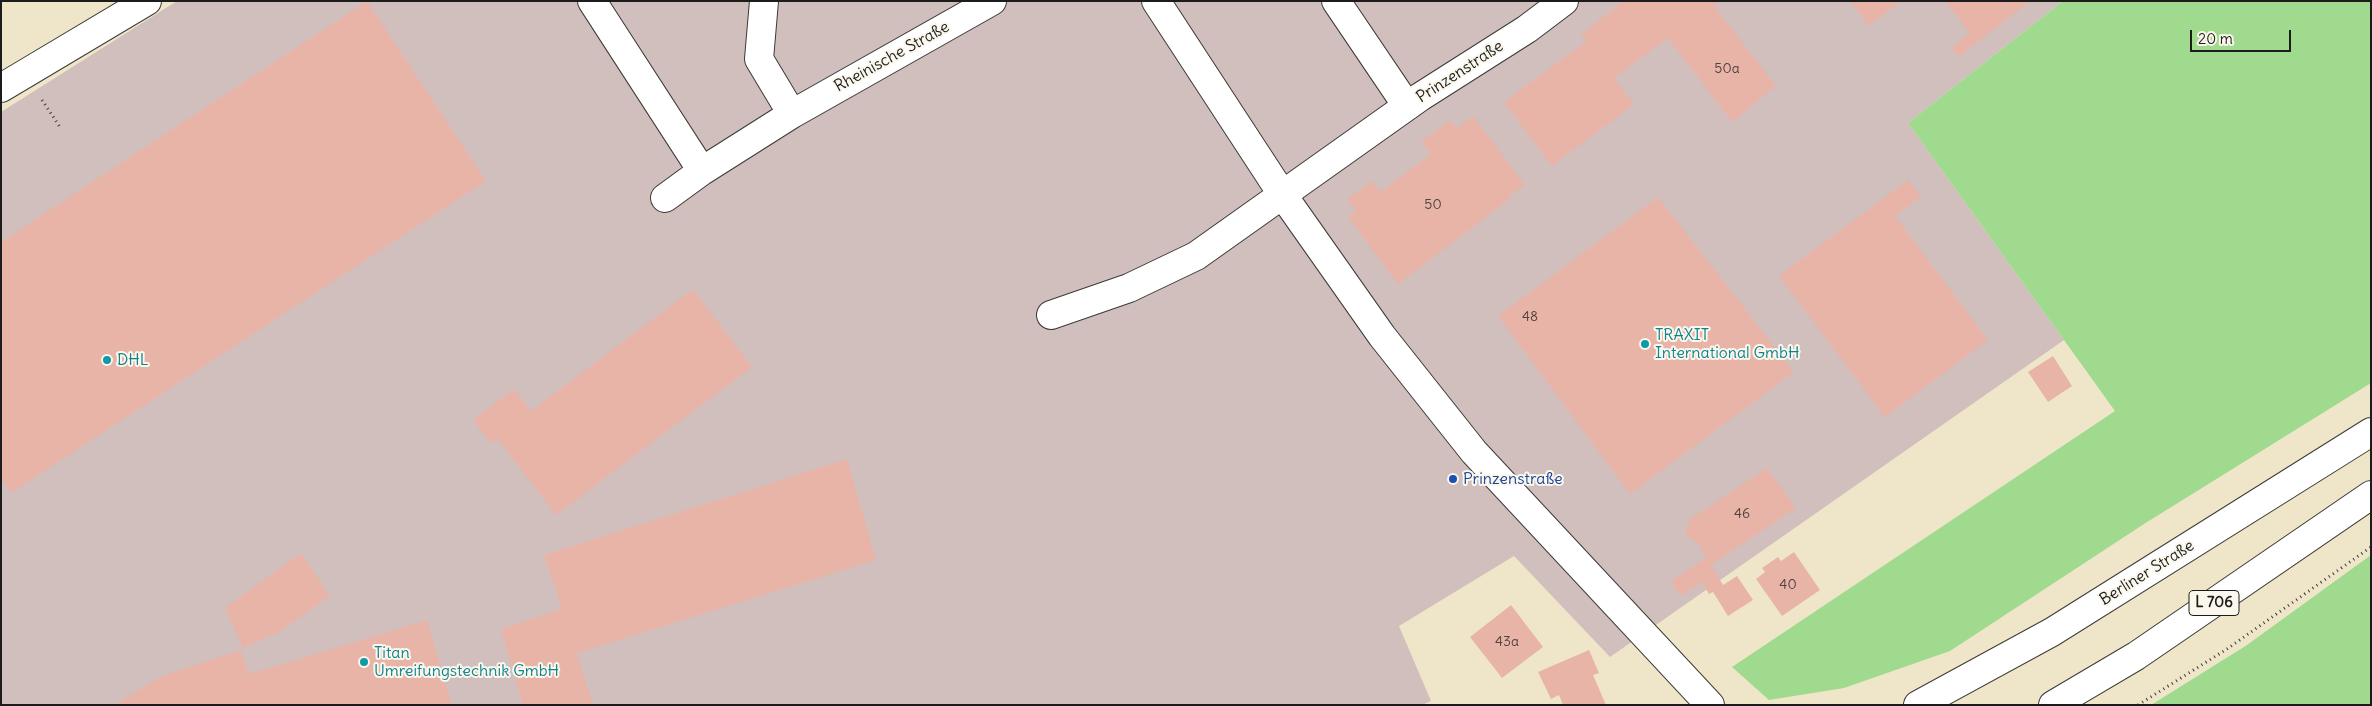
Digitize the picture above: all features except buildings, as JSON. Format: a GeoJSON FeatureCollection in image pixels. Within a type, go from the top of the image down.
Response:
{"type":"FeatureCollection","features":[{"type":"Feature","properties":{"kind":"street"},"geometry":{"type":"LineString","coordinates":[[1,88],[147,1]]}},
{"type":"Feature","properties":{"kind":"street"},"geometry":{"type":"LineString","coordinates":[[592,1],[702,171]]}},
{"type":"Feature","properties":{"kind":"street"},"geometry":{"type":"LineString","coordinates":[[764,1],[759,59],[792,114]]}},
{"type":"Feature","properties":{"kind":"street","name":"Rheinische Straße"},"geometry":{"type":"LineString","coordinates":[[665,198],[702,171],[792,114],[992,1]]}},
{"type":"Feature","properties":{"kind":"street"},"geometry":{"type":"LineString","coordinates":[[1156,1],[1282,194],[1382,336],[1474,452],[1710,705]]}},
{"type":"Feature","properties":{"kind":"street"},"geometry":{"type":"LineString","coordinates":[[1336,1],[1407,106]]}},
{"type":"Feature","properties":{"kind":"street","name":"Prinzenstraße"},"geometry":{"type":"LineString","coordinates":[[1051,315],[1129,288],[1196,256],[1407,106],[1527,29],[1564,1]]}},
{"type":"Feature","properties":{"kind":"street","name":"Berliner Straße"},"geometry":{"type":"LineString","coordinates":[[1918,705],[2052,632],[2371,432]]}},
{"type":"Feature","properties":{"kind":"street","name":"L 706"},"geometry":{"type":"LineString","coordinates":[[2053,705],[2136,656],[2371,495]]}},
{"type":"Feature","properties":{"kind":"path"},"geometry":{"type":"LineString","coordinates":[[2138,705],[2226,649],[2371,548]]}},
{"type":"Feature","properties":{"kind":"shaded area"},"geometry":{"type":"Polygon","coordinates":[[[177,1],[2063,1],[1908,123],[2064,340],[1610,657],[1514,556],[1399,626],[1431,701],[1422,705],[1,705],[1,112],[177,1]]]}},
{"type":"Feature","properties":{"kind":"green space"},"geometry":{"type":"Polygon","coordinates":[[[2063,1],[2371,1],[2371,383],[2144,524],[1950,651],[1844,688],[1769,700],[1732,667],[2115,411],[1908,123],[2063,1]]]}},
{"type":"Feature","properties":{"kind":"green space"},"geometry":{"type":"Polygon","coordinates":[[[2371,555],[2371,705],[2151,705],[2247,645],[2371,555]]]}},
{"type":"Feature","properties":{"kind":"place","name":"TRAXIT International GmbH"},"geometry":{"type":"Point","coordinates":[1645,344]}},
{"type":"Feature","properties":{"kind":"place","name":"DHL"},"geometry":{"type":"Point","coordinates":[107,360]}},
{"type":"Feature","properties":{"kind":"place","name":"Prinzenstraße"},"geometry":{"type":"Point","coordinates":[1453,479]}},
{"type":"Feature","properties":{"kind":"place","name":"Titan Umreifungstechnik GmbH"},"geometry":{"type":"Point","coordinates":[364,662]}}]}
